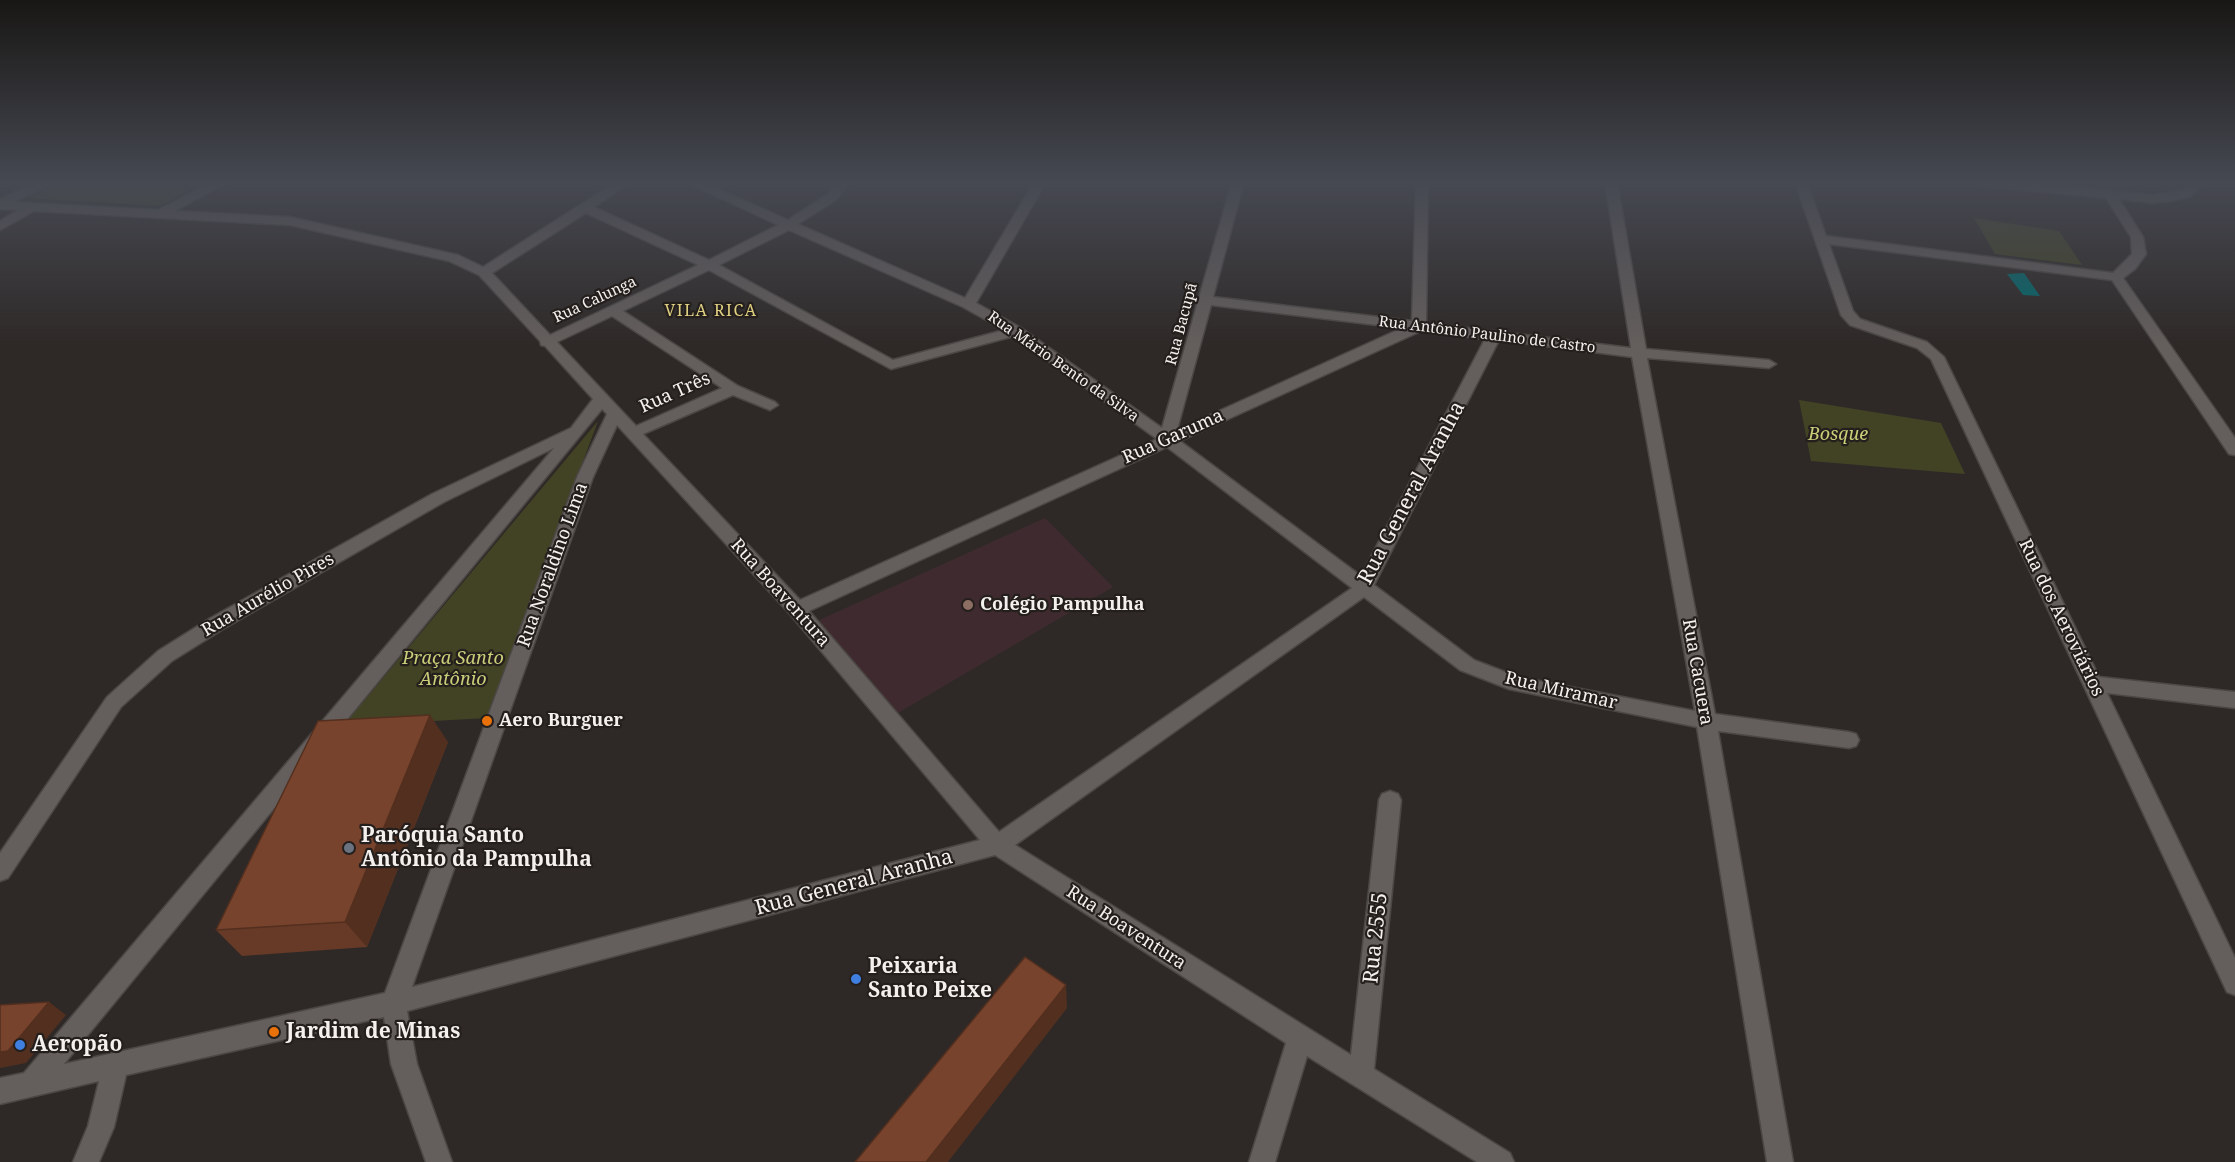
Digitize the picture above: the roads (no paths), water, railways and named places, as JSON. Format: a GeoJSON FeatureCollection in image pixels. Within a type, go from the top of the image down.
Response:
{"type":"FeatureCollection","features":[{"type":"Feature","properties":{"kind":"street","name":"Rua Boaventura"},"geometry":{"type":"LineString","coordinates":[[357,236],[453,258],[484,272],[546,342],[797,609],[997,845],[1300,1038],[1501,1162]]}},
{"type":"Feature","properties":{"kind":"street"},"geometry":{"type":"LineString","coordinates":[[484,272],[541,236]]}},
{"type":"Feature","properties":{"kind":"street"},"geometry":{"type":"LineString","coordinates":[[647,236],[709,265],[891,365],[1016,331]]}},
{"type":"Feature","properties":{"kind":"street","name":"Rua Calunga"},"geometry":{"type":"LineString","coordinates":[[546,342],[766,236]]}},
{"type":"Feature","properties":{"kind":"street","name":"Rua Mário Bento da Silva"},"geometry":{"type":"LineString","coordinates":[[818,236],[968,303],[1016,331],[1167,440]]}},
{"type":"Feature","properties":{"kind":"street"},"geometry":{"type":"LineString","coordinates":[[968,303],[1008,236]]}},
{"type":"Feature","properties":{"kind":"street","name":"Rua Bacupã"},"geometry":{"type":"LineString","coordinates":[[1167,440],[1223,236]]}},
{"type":"Feature","properties":{"kind":"street"},"geometry":{"type":"LineString","coordinates":[[1419,326],[1421,236]]}},
{"type":"Feature","properties":{"kind":"street","name":"Rua Cacuera"},"geometry":{"type":"LineString","coordinates":[[1620,236],[1706,721],[1780,1162]]}},
{"type":"Feature","properties":{"kind":"street"},"geometry":{"type":"LineString","coordinates":[[2116,278],[2130,266],[2139,254],[2137,236]]}},
{"type":"Feature","properties":{"kind":"street"},"geometry":{"type":"LineString","coordinates":[[1820,239],[2116,278],[2230,435],[2235,450]]}},
{"type":"Feature","properties":{"kind":"street","name":"Rua dos Aeroviários"},"geometry":{"type":"LineString","coordinates":[[1820,239],[1846,312],[1855,322],[1922,345],[1937,357],[2235,984]]}},
{"type":"Feature","properties":{"kind":"street","name":"Rua Antônio Paulino de Castro"},"geometry":{"type":"LineString","coordinates":[[1206,300],[1639,353],[1769,364]]}},
{"type":"Feature","properties":{"kind":"street"},"geometry":{"type":"LineString","coordinates":[[612,310],[733,389],[770,405]]}},
{"type":"Feature","properties":{"kind":"street","name":"Rua Garuma"},"geometry":{"type":"LineString","coordinates":[[797,609],[1419,326]]}},
{"type":"Feature","properties":{"kind":"street","name":"Rua General Aranha"},"geometry":{"type":"LineString","coordinates":[[0,1091],[393,1003],[997,845],[1363,589],[1494,336]]}},
{"type":"Feature","properties":{"kind":"street","name":"Rua Três"},"geometry":{"type":"LineString","coordinates":[[633,433],[733,389]]}},
{"type":"Feature","properties":{"kind":"street"},"geometry":{"type":"LineString","coordinates":[[33,1082],[578,430],[608,406]]}},
{"type":"Feature","properties":{"kind":"street","name":"Rua Noraldino Lima"},"geometry":{"type":"LineString","coordinates":[[393,1003],[585,477],[608,406]]}},
{"type":"Feature","properties":{"kind":"street","name":"Rua Aurélio Pires"},"geometry":{"type":"LineString","coordinates":[[0,871],[114,702],[165,656],[226,618],[438,498],[578,430]]}},
{"type":"Feature","properties":{"kind":"street","name":"Rua Miramar"},"geometry":{"type":"LineString","coordinates":[[1167,440],[1467,665],[1516,684],[1706,721],[1849,740]]}},
{"type":"Feature","properties":{"kind":"street"},"geometry":{"type":"LineString","coordinates":[[2094,684],[2235,700]]}},
{"type":"Feature","properties":{"kind":"street","name":"Rua 2555"},"geometry":{"type":"LineString","coordinates":[[1361,1075],[1390,800]]}},
{"type":"Feature","properties":{"kind":"street"},"geometry":{"type":"LineString","coordinates":[[393,1003],[404,1064],[431,1158]]}},
{"type":"Feature","properties":{"kind":"street"},"geometry":{"type":"LineString","coordinates":[[1262,1162],[1300,1038]]}},
{"type":"Feature","properties":{"kind":"street"},"geometry":{"type":"LineString","coordinates":[[86,1162],[101,1127],[115,1066]]}},
{"type":"Feature","properties":{"kind":"water"},"geometry":{"type":"Polygon","coordinates":[[[2024,273],[2040,296],[2023,295],[2007,274],[2024,273]]]}},
{"type":"Feature","properties":{"kind":"place","name":"Colégio Pampulha"},"geometry":{"type":"Point","coordinates":[968,605]}},
{"type":"Feature","properties":{"kind":"place","name":"Aero Burguer"},"geometry":{"type":"Point","coordinates":[487,721]}},
{"type":"Feature","properties":{"kind":"place","name":"Paróquia Santo Antônio da Pampulha"},"geometry":{"type":"Point","coordinates":[349,848]}},
{"type":"Feature","properties":{"kind":"place","name":"Peixaria Santo Peixe"},"geometry":{"type":"Point","coordinates":[856,979]}},
{"type":"Feature","properties":{"kind":"place","name":"Jardim de Minas"},"geometry":{"type":"Point","coordinates":[274,1032]}},
{"type":"Feature","properties":{"kind":"place","name":"Aeropão"},"geometry":{"type":"Point","coordinates":[20,1045]}},
{"type":"Feature","properties":{"kind":"district","name":"VILA RICA"},"geometry":{"type":"Point","coordinates":[711,311]}},
{"type":"Feature","properties":{"kind":"park label","name":"Bosque"},"geometry":{"type":"Point","coordinates":[1838,435]}},
{"type":"Feature","properties":{"kind":"park label","name":"Praça Santo Antônio"},"geometry":{"type":"Point","coordinates":[453,669]}}]}
